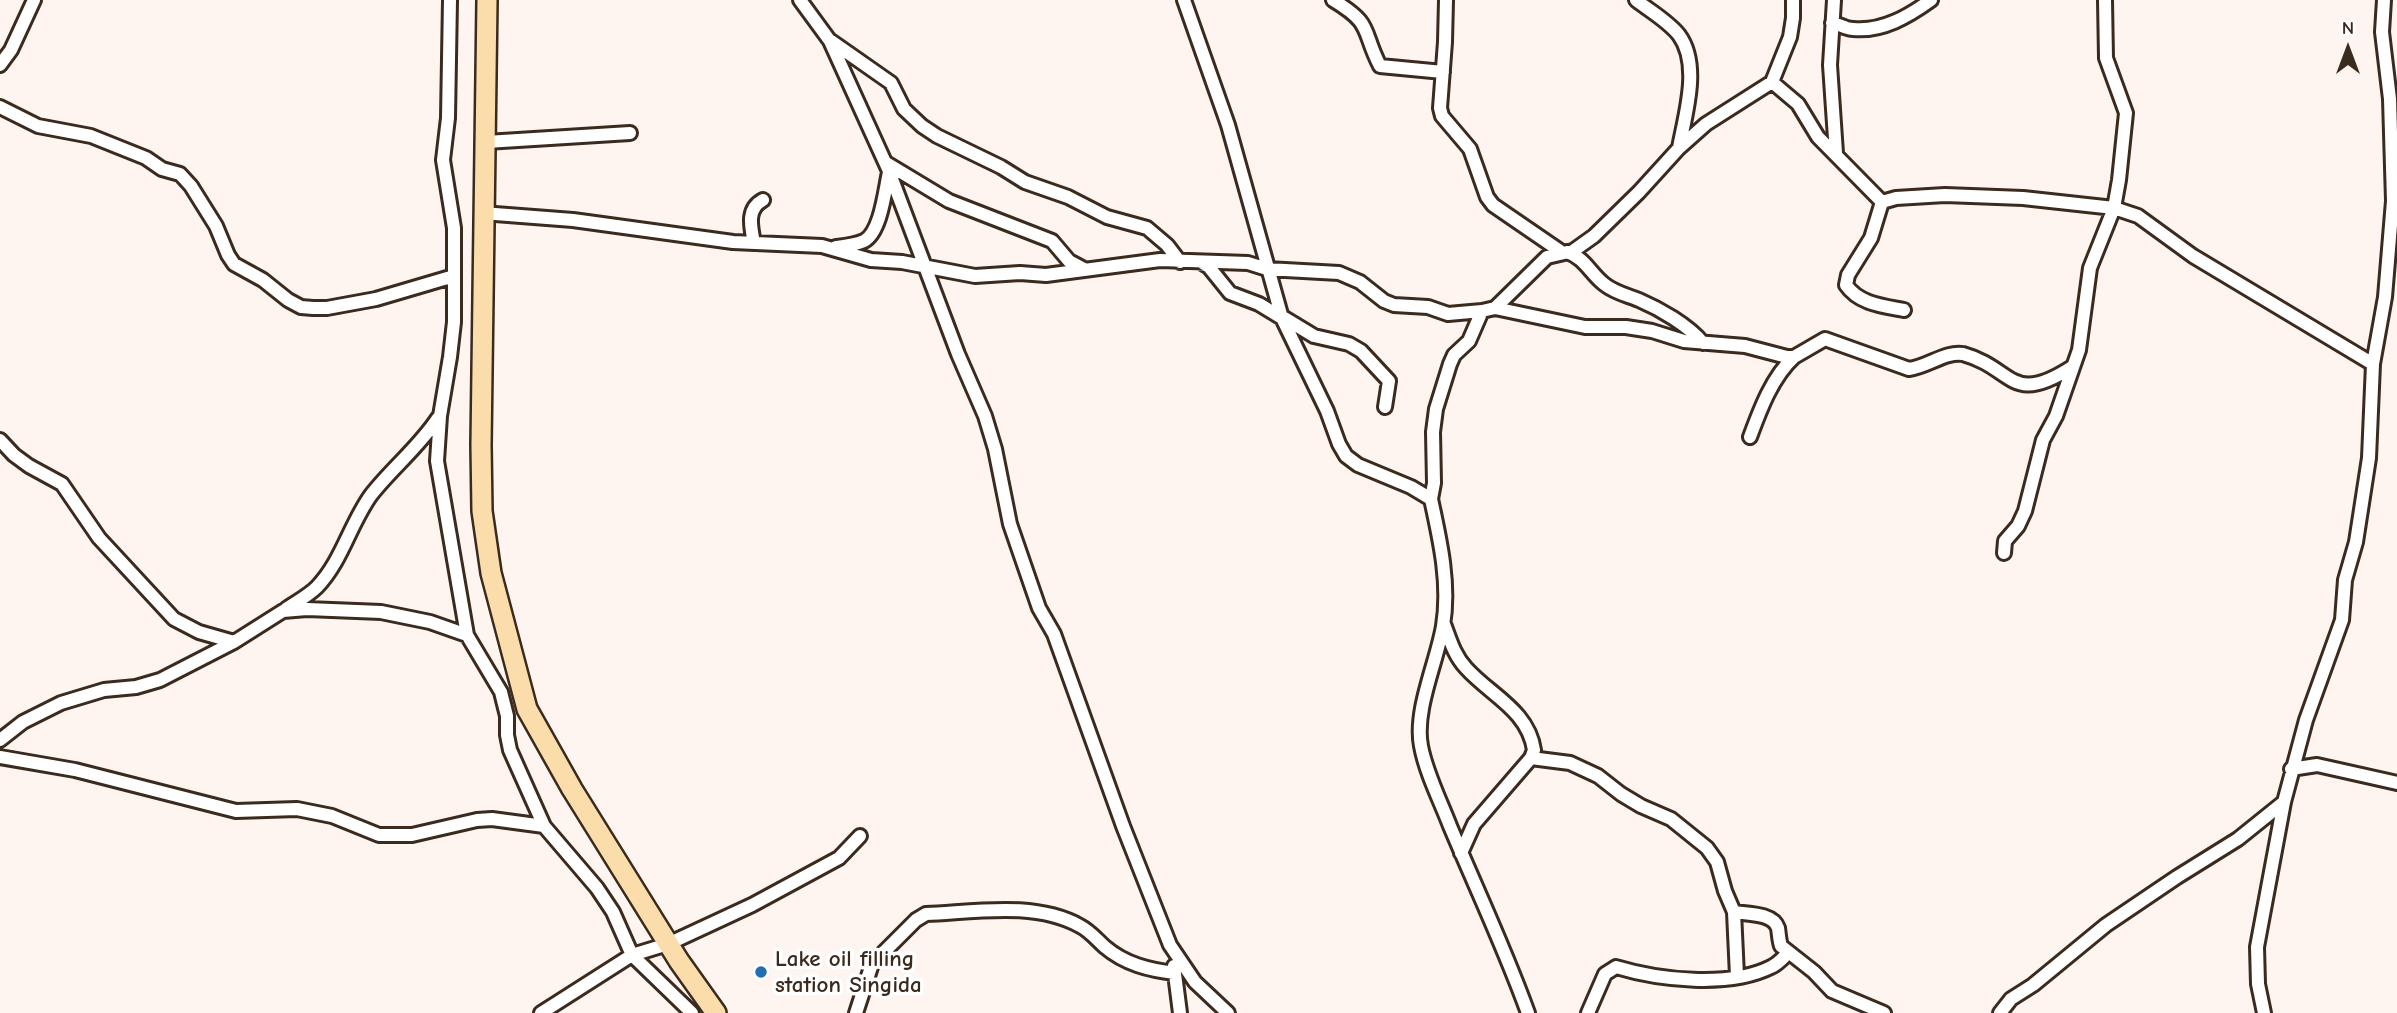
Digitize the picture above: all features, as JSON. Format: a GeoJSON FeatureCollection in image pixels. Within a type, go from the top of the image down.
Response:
{"type":"FeatureCollection","features":[{"type":"Feature","properties":{"kind":"highway"},"geometry":{"type":"LineString","coordinates":[[487,0],[486,142],[482,212],[482,510],[498,605],[527,709],[572,789],[668,944],[716,1013]]}},
{"type":"Feature","properties":{"kind":"street"},"geometry":{"type":"LineString","coordinates":[[0,65],[11,50],[34,0]]}},
{"type":"Feature","properties":{"kind":"street"},"geometry":{"type":"LineString","coordinates":[[450,0],[448,118],[443,160],[454,228],[454,276],[452,345],[440,416],[437,461],[467,635],[501,692],[507,716],[510,750],[544,826],[597,888],[613,912],[632,955],[692,1013]]}},
{"type":"Feature","properties":{"kind":"street"},"geometry":{"type":"LineString","coordinates":[[800,0],[830,41],[887,167],[958,354],[985,416],[995,449],[1010,524],[1039,608],[1054,634],[1123,826],[1171,945],[1195,982],[1228,1013]]}},
{"type":"Feature","properties":{"kind":"street"},"geometry":{"type":"LineString","coordinates":[[1184,0],[1225,113],[1281,317],[1346,456],[1358,465],[1411,487],[1430,499]]}},
{"type":"Feature","properties":{"kind":"street"},"geometry":{"type":"LineString","coordinates":[[1333,0],[1366,26],[1380,66],[1443,72]]}},
{"type":"Feature","properties":{"kind":"street"},"geometry":{"type":"LineString","coordinates":[[1446,0],[1440,90],[1442,116],[1471,149],[1487,197],[1504,214],[1565,252],[1577,255],[1610,289],[1662,312],[1695,333],[1703,342]]}},
{"type":"Feature","properties":{"kind":"street"},"geometry":{"type":"LineString","coordinates":[[1636,0],[1674,29],[1687,50],[1689,78],[1679,148]]}},
{"type":"Feature","properties":{"kind":"street"},"geometry":{"type":"LineString","coordinates":[[1528,1013],[1510,963],[1461,853],[1420,744],[1424,703],[1443,624],[1444,569],[1441,543],[1430,499],[1434,483],[1433,432],[1436,409],[1454,355],[1469,341],[1475,322],[1488,309],[1543,260],[1582,246],[1706,124],[1772,82],[1790,37],[1793,0]]}},
{"type":"Feature","properties":{"kind":"street"},"geometry":{"type":"LineString","coordinates":[[1834,0],[1830,65],[1836,153]]}},
{"type":"Feature","properties":{"kind":"street"},"geometry":{"type":"LineString","coordinates":[[1832,23],[1854,30],[1881,26],[1912,13],[1931,0]]}},
{"type":"Feature","properties":{"kind":"street"},"geometry":{"type":"LineString","coordinates":[[2004,553],[2005,541],[2018,526],[2025,510],[2043,440],[2056,416],[2082,340],[2090,268],[2114,208],[2126,113],[2106,58],[2105,0]]}},
{"type":"Feature","properties":{"kind":"street"},"geometry":{"type":"LineString","coordinates":[[2264,1013],[2258,984],[2257,947],[2284,802],[2306,720],[2342,620],[2345,580],[2356,542],[2369,458],[2373,364],[2385,297],[2393,201],[2390,99],[2382,32],[2384,0]]}},
{"type":"Feature","properties":{"kind":"street"},"geometry":{"type":"LineString","coordinates":[[830,41],[891,83],[904,109],[937,136],[1001,167],[1025,182],[1068,197],[1107,217],[1147,228],[1167,245],[1180,262]]}},
{"type":"Feature","properties":{"kind":"street"},"geometry":{"type":"LineString","coordinates":[[2386,72],[2397,86]]}},
{"type":"Feature","properties":{"kind":"street"},"geometry":{"type":"LineString","coordinates":[[1772,82],[1798,104],[1818,137],[1882,202]]}},
{"type":"Feature","properties":{"kind":"street"},"geometry":{"type":"LineString","coordinates":[[0,107],[38,126],[91,136],[146,158],[162,169],[180,174],[191,186],[216,226],[234,264],[301,307],[344,306],[454,276]]}},
{"type":"Feature","properties":{"kind":"street"},"geometry":{"type":"LineString","coordinates":[[486,142],[630,133]]}},
{"type":"Feature","properties":{"kind":"street"},"geometry":{"type":"LineString","coordinates":[[832,248],[859,243],[870,236],[877,226],[887,167]]}},
{"type":"Feature","properties":{"kind":"street"},"geometry":{"type":"LineString","coordinates":[[887,167],[949,201],[1052,241],[1069,261],[1084,269]]}},
{"type":"Feature","properties":{"kind":"street"},"geometry":{"type":"LineString","coordinates":[[1882,202],[1896,198],[1945,195],[2023,198],[2114,208],[2138,216],[2193,256],[2373,364]]}},
{"type":"Feature","properties":{"kind":"street"},"geometry":{"type":"LineString","coordinates":[[754,243],[751,213],[756,203],[763,200]]}},
{"type":"Feature","properties":{"kind":"street"},"geometry":{"type":"LineString","coordinates":[[1882,202],[1871,238],[1848,275],[1846,285],[1854,294],[1867,301],[1903,310]]}},
{"type":"Feature","properties":{"kind":"street"},"geometry":{"type":"LineString","coordinates":[[482,212],[573,220],[754,243],[832,248],[871,260],[923,265],[975,276],[1020,273],[1046,275],[1153,261],[1240,262],[1267,269],[1339,273],[1360,282],[1384,301],[1394,305],[1428,307],[1448,314],[1488,309],[1573,325],[1641,329],[1684,341],[1745,345],[1794,357]]}},
{"type":"Feature","properties":{"kind":"street"},"geometry":{"type":"LineString","coordinates":[[1240,262],[1252,256],[1261,243]]}},
{"type":"Feature","properties":{"kind":"street"},"geometry":{"type":"LineString","coordinates":[[1201,262],[1209,267],[1230,293],[1259,304],[1314,336],[1339,341],[1361,351],[1388,380],[1385,407]]}},
{"type":"Feature","properties":{"kind":"street"},"geometry":{"type":"LineString","coordinates":[[1750,437],[1781,372],[1794,357],[1825,339],[1909,369],[1921,368],[1955,353],[1964,354],[2015,383],[2041,382],[2054,378],[2072,366]]}},
{"type":"Feature","properties":{"kind":"street"},"geometry":{"type":"LineString","coordinates":[[0,740],[23,722],[61,703],[104,690],[136,687],[160,680],[234,642],[314,590],[325,578],[349,538],[358,515],[372,495],[411,454],[440,416]]}},
{"type":"Feature","properties":{"kind":"street"},"geometry":{"type":"LineString","coordinates":[[0,440],[29,466],[62,484],[99,538],[174,619],[199,632],[234,642]]}},
{"type":"Feature","properties":{"kind":"street"},"geometry":{"type":"LineString","coordinates":[[283,611],[307,609],[381,612],[430,622],[467,635]]}},
{"type":"Feature","properties":{"kind":"street"},"geometry":{"type":"LineString","coordinates":[[1443,624],[1455,654],[1465,667],[1486,690],[1517,712],[1533,745],[1534,754],[1474,824],[1461,853]]}},
{"type":"Feature","properties":{"kind":"street"},"geometry":{"type":"LineString","coordinates":[[0,757],[75,770],[236,811],[297,809],[332,816],[379,835],[412,835],[492,819],[544,826]]}},
{"type":"Feature","properties":{"kind":"street"},"geometry":{"type":"LineString","coordinates":[[1531,758],[1570,763],[1589,772],[1621,794],[1671,819],[1707,848],[1717,862],[1734,912],[1737,976]]}},
{"type":"Feature","properties":{"kind":"street"},"geometry":{"type":"LineString","coordinates":[[2291,769],[2317,765],[2397,783]]}},
{"type":"Feature","properties":{"kind":"street"},"geometry":{"type":"LineString","coordinates":[[2000,1013],[2011,999],[2034,985],[2106,925],[2238,839],[2284,802]]}},
{"type":"Feature","properties":{"kind":"street"},"geometry":{"type":"LineString","coordinates":[[543,1013],[632,955],[668,944],[752,905],[839,858],[860,836]]}},
{"type":"Feature","properties":{"kind":"street"},"geometry":{"type":"LineString","coordinates":[[856,1013],[872,964],[916,920],[926,914],[1004,910],[1047,915],[1079,925],[1130,963],[1148,970],[1175,973]]}},
{"type":"Feature","properties":{"kind":"street"},"geometry":{"type":"LineString","coordinates":[[1734,912],[1771,920],[1778,929],[1781,946],[1814,972],[1832,991],[1884,1013]]}},
{"type":"Feature","properties":{"kind":"street"},"geometry":{"type":"LineString","coordinates":[[1171,945],[1180,1013]]}},
{"type":"Feature","properties":{"kind":"street"},"geometry":{"type":"LineString","coordinates":[[1587,1013],[1605,974],[1616,967],[1636,974],[1678,980],[1737,976],[1771,967],[1788,953]]}},
{"type":"Feature","properties":{"kind":"place","name":"Lake oil filling station Singida"},"geometry":{"type":"Point","coordinates":[761,972]}}]}
